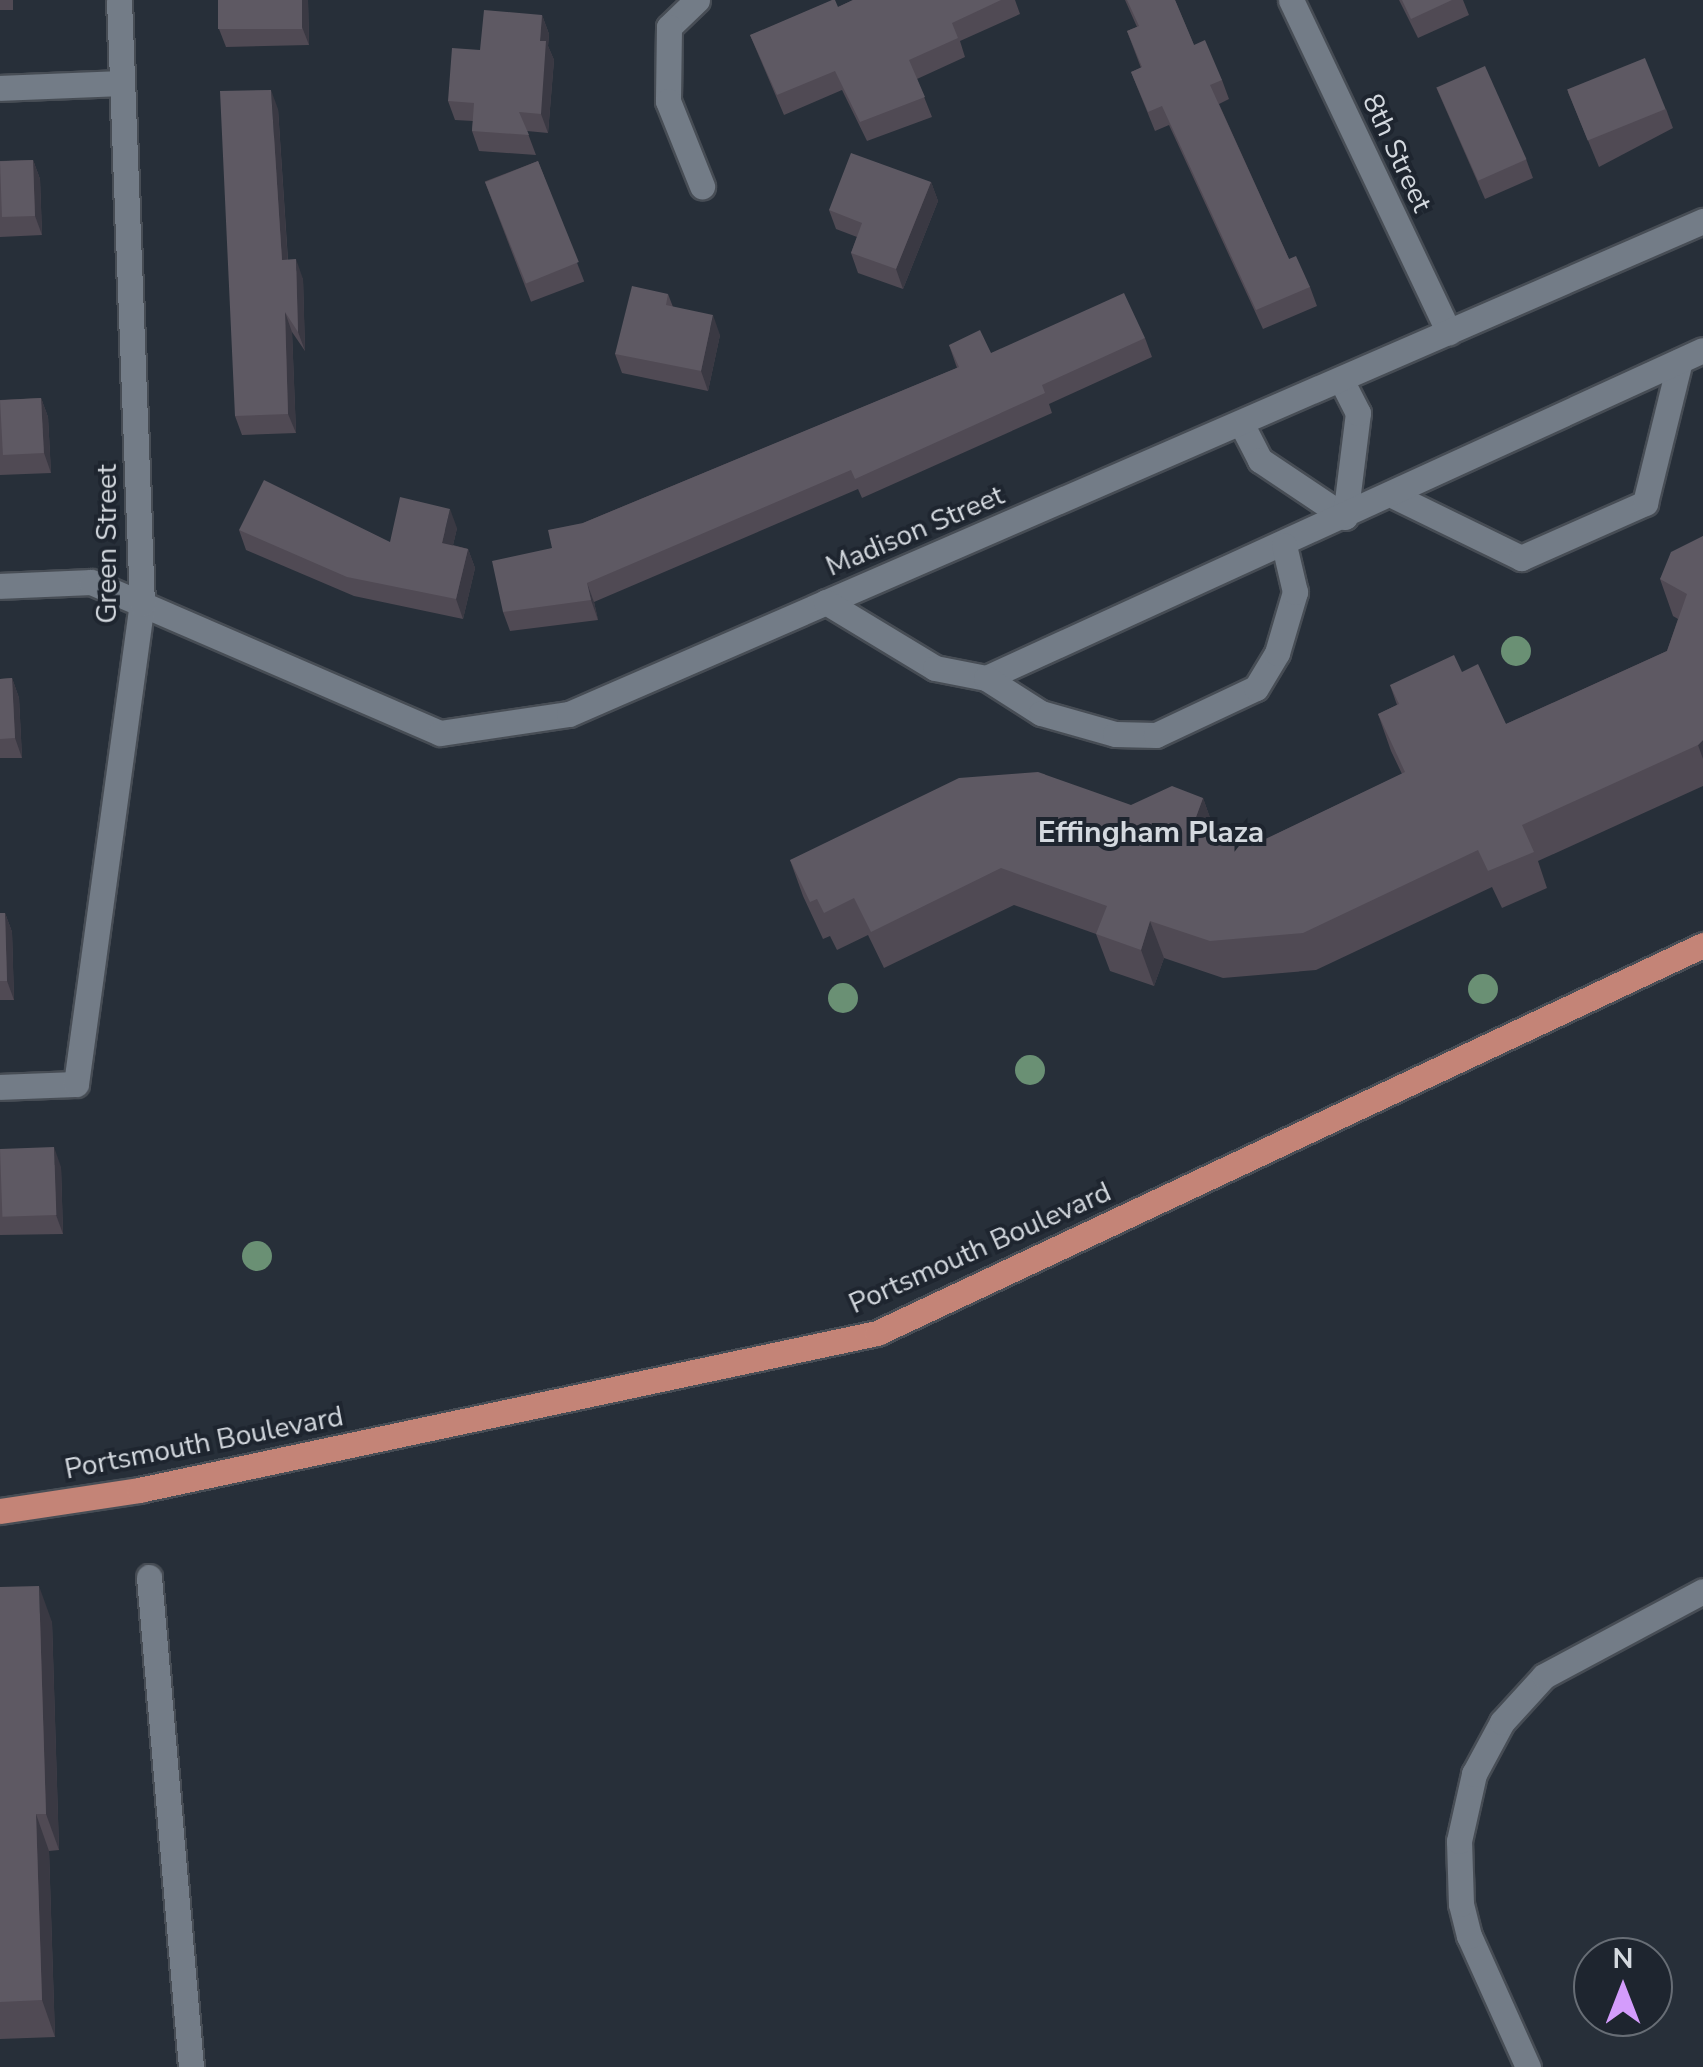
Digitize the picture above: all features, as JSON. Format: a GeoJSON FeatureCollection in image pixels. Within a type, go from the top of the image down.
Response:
{"type":"FeatureCollection","features":[{"type":"Feature","properties":{"kind":"main road","name":"Portsmouth Boulevard"},"geometry":{"type":"LineString","coordinates":[[0,1512],[140,1490],[877,1334],[1703,946]]}},
{"type":"Feature","properties":{"kind":"street","name":"Green Street"},"geometry":{"type":"LineString","coordinates":[[0,1088],[76,1084],[142,604],[118,0]]}},
{"type":"Feature","properties":{"kind":"street"},"geometry":{"type":"LineString","coordinates":[[697,0],[669,27],[668,100],[702,186]]}},
{"type":"Feature","properties":{"kind":"street","name":"8th Street"},"geometry":{"type":"LineString","coordinates":[[1291,0],[1449,332]]}},
{"type":"Feature","properties":{"kind":"street"},"geometry":{"type":"LineString","coordinates":[[0,88],[122,83]]}},
{"type":"Feature","properties":{"kind":"street","name":"Madison Street"},"geometry":{"type":"LineString","coordinates":[[0,586],[91,582],[440,733],[568,714],[1703,221]]}},
{"type":"Feature","properties":{"kind":"street"},"geometry":{"type":"LineString","coordinates":[[1392,496],[1521,558],[1645,503],[1692,355]]}},
{"type":"Feature","properties":{"kind":"street"},"geometry":{"type":"LineString","coordinates":[[986,678],[1345,518],[1692,355]]}},
{"type":"Feature","properties":{"kind":"street"},"geometry":{"type":"LineString","coordinates":[[1342,379],[1358,414],[1345,518]]}},
{"type":"Feature","properties":{"kind":"street"},"geometry":{"type":"LineString","coordinates":[[1240,423],[1260,460],[1345,518]]}},
{"type":"Feature","properties":{"kind":"street"},"geometry":{"type":"LineString","coordinates":[[826,602],[935,668],[986,678],[1040,713],[1115,734],[1156,735],[1256,688],[1276,653],[1295,592],[1284,545]]}},
{"type":"Feature","properties":{"kind":"street"},"geometry":{"type":"LineString","coordinates":[[149,1577],[192,2067]]}},
{"type":"Feature","properties":{"kind":"street"},"geometry":{"type":"LineString","coordinates":[[1528,2067],[1468,1936],[1461,1904],[1459,1841],[1474,1774],[1502,1722],[1544,1676],[1703,1591]]}},
{"type":"Feature","properties":{"kind":"building"},"geometry":{"type":"Polygon","coordinates":[[[218,0],[302,0],[302,29],[218,29],[218,0]]]}},
{"type":"Feature","properties":{"kind":"building"},"geometry":{"type":"Polygon","coordinates":[[[832,0],[838,7],[853,0],[1001,0],[952,23],[958,38],[909,60],[925,97],[860,122],[835,71],[777,95],[750,35],[832,0]]]}},
{"type":"Feature","properties":{"kind":"building"},"geometry":{"type":"Polygon","coordinates":[[[1127,0],[1175,0],[1194,45],[1205,40],[1222,80],[1210,85],[1289,259],[1296,256],[1310,287],[1256,310],[1162,106],[1148,112],[1131,72],[1142,67],[1127,31],[1139,26],[1127,0]]]}},
{"type":"Feature","properties":{"kind":"building"},"geometry":{"type":"Polygon","coordinates":[[[1402,0],[1452,0],[1411,19],[1402,0]]]}},
{"type":"Feature","properties":{"kind":"building"},"geometry":{"type":"Polygon","coordinates":[[[484,10],[542,15],[540,41],[546,41],[541,114],[519,112],[529,135],[472,131],[474,103],[448,101],[452,48],[480,50],[484,10]]]}},
{"type":"Feature","properties":{"kind":"building"},"geometry":{"type":"Polygon","coordinates":[[[1645,58],[1666,109],[1588,140],[1567,89],[1645,58]]]}},
{"type":"Feature","properties":{"kind":"building"},"geometry":{"type":"Polygon","coordinates":[[[1485,66],[1526,159],[1478,181],[1437,88],[1485,66]]]}},
{"type":"Feature","properties":{"kind":"building"},"geometry":{"type":"Polygon","coordinates":[[[271,90],[282,260],[296,259],[298,332],[285,312],[288,414],[235,416],[220,91],[271,90]]]}},
{"type":"Feature","properties":{"kind":"building"},"geometry":{"type":"Polygon","coordinates":[[[851,153],[931,182],[896,269],[851,253],[862,223],[829,210],[851,153]]]}},
{"type":"Feature","properties":{"kind":"building"},"geometry":{"type":"Polygon","coordinates":[[[33,160],[35,216],[2,217],[0,161],[33,160]]]}},
{"type":"Feature","properties":{"kind":"building"},"geometry":{"type":"Polygon","coordinates":[[[538,161],[579,262],[526,283],[485,182],[538,161]]]}},
{"type":"Feature","properties":{"kind":"building"},"geometry":{"type":"Polygon","coordinates":[[[632,286],[668,294],[666,305],[713,315],[701,371],[615,354],[632,286]]]}},
{"type":"Feature","properties":{"kind":"building"},"geometry":{"type":"Polygon","coordinates":[[[1124,293],[1145,338],[1042,385],[1045,393],[855,479],[851,470],[587,583],[591,600],[503,612],[492,561],[552,548],[548,530],[583,523],[959,367],[949,345],[980,330],[991,353],[1124,293]]]}},
{"type":"Feature","properties":{"kind":"building"},"geometry":{"type":"Polygon","coordinates":[[[41,398],[44,453],[3,455],[0,400],[41,398]]]}},
{"type":"Feature","properties":{"kind":"building"},"geometry":{"type":"Polygon","coordinates":[[[264,480],[390,542],[400,497],[450,509],[442,543],[468,549],[456,599],[347,577],[239,530],[264,480]]]}},
{"type":"Feature","properties":{"kind":"building"},"geometry":{"type":"Polygon","coordinates":[[[1703,536],[1703,740],[1522,825],[1534,852],[1488,871],[1478,850],[1303,933],[1210,941],[1150,921],[1141,950],[1096,934],[1107,906],[1001,868],[871,932],[854,898],[824,913],[817,899],[810,902],[790,860],[959,778],[1038,772],[1131,805],[1172,786],[1203,798],[1192,828],[1251,846],[1405,772],[1378,714],[1399,704],[1390,685],[1454,655],[1462,672],[1478,664],[1506,724],[1667,651],[1687,594],[1660,579],[1671,552],[1703,536]]]}},
{"type":"Feature","properties":{"kind":"building"},"geometry":{"type":"Polygon","coordinates":[[[12,678],[15,738],[0,739],[0,679],[12,678]]]}},
{"type":"Feature","properties":{"kind":"building"},"geometry":{"type":"Polygon","coordinates":[[[0,913],[5,913],[7,981],[0,981],[0,913]]]}},
{"type":"Feature","properties":{"kind":"building"},"geometry":{"type":"Polygon","coordinates":[[[54,1147],[56,1215],[2,1217],[0,1149],[54,1147]]]}},
{"type":"Feature","properties":{"kind":"building"},"geometry":{"type":"Polygon","coordinates":[[[39,1586],[46,1814],[36,1814],[42,2000],[0,2002],[0,1587],[39,1586]]]}},
{"type":"Feature","properties":{"kind":"district","name":"Effingham Plaza"},"geometry":{"type":"Point","coordinates":[1151,833]}}]}
